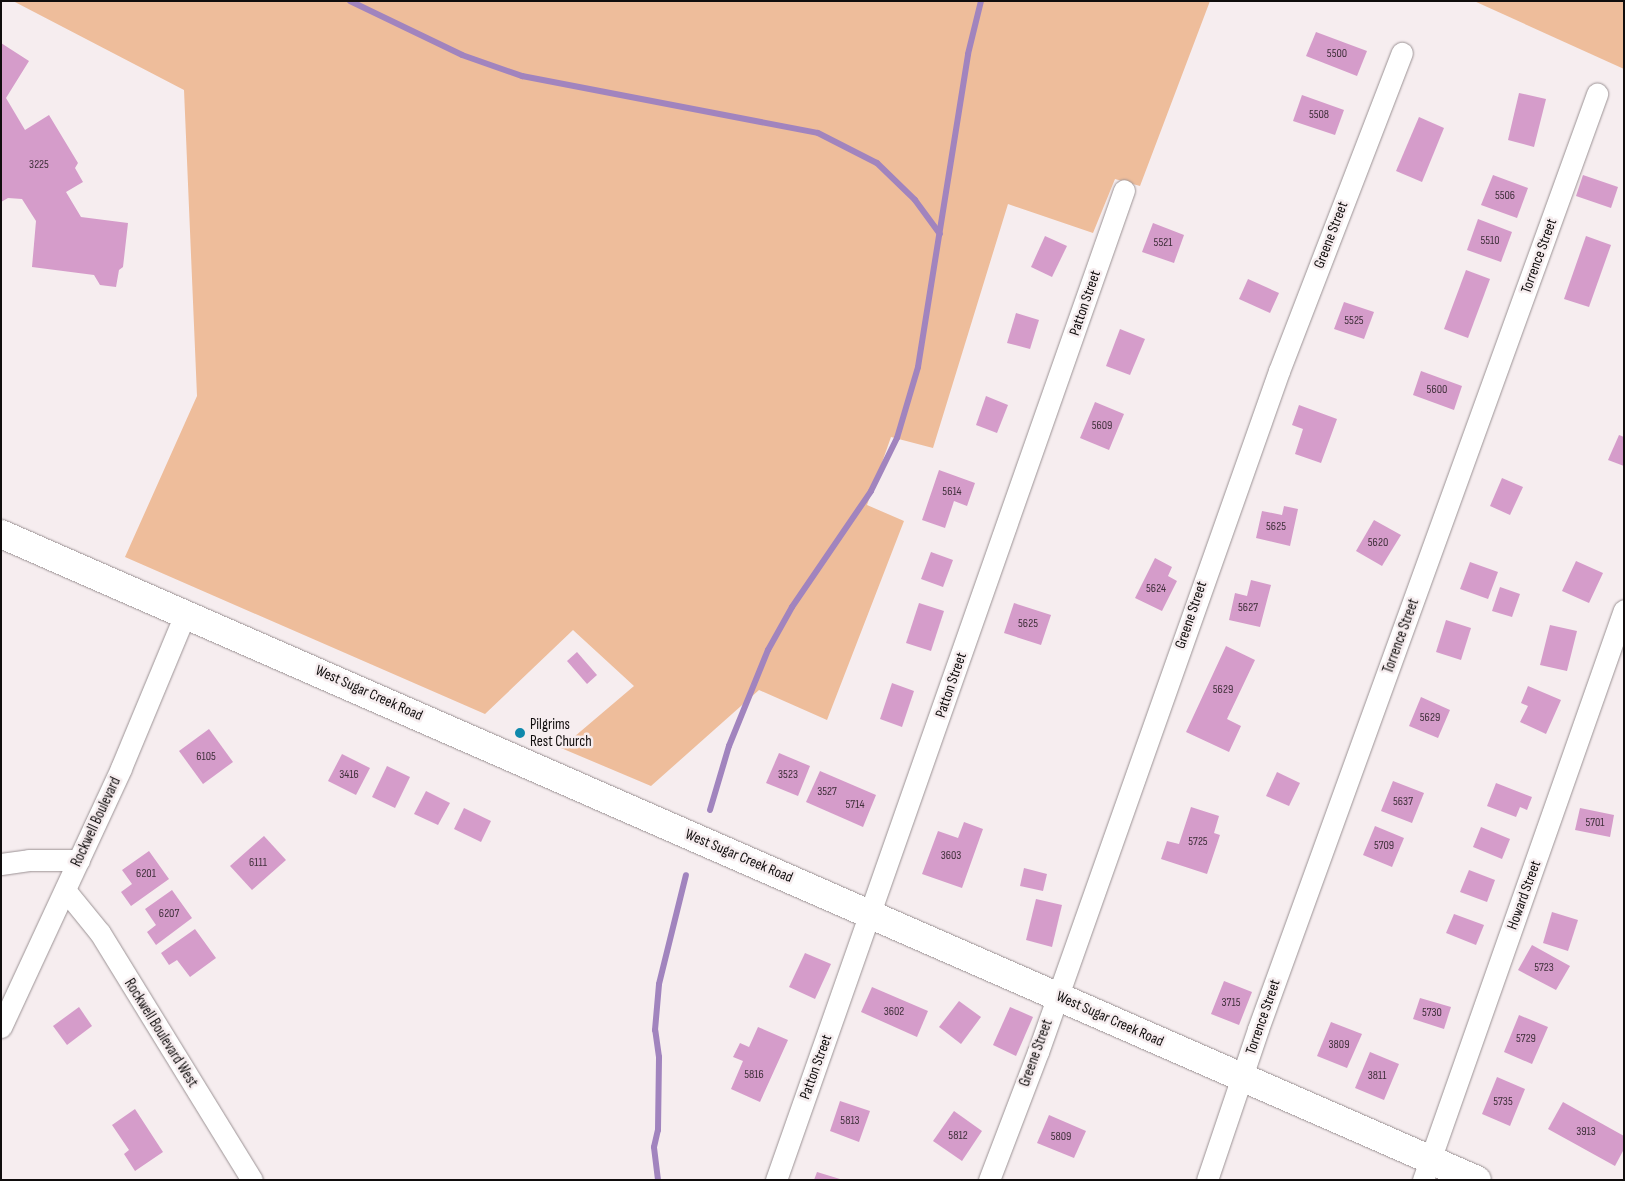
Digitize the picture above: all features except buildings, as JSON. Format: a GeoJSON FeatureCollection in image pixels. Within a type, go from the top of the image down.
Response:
{"type":"FeatureCollection","features":[{"type":"Feature","properties":{"kind":"main road","name":"West Sugar Creek Road"},"geometry":{"type":"LineString","coordinates":[[1,534],[871,913],[1242,1078],[1426,1169],[1477,1180]]}},
{"type":"Feature","properties":{"kind":"street","name":"Greene Street"},"geometry":{"type":"LineString","coordinates":[[989,1180],[1057,996],[1279,371],[1402,54]]}},
{"type":"Feature","properties":{"kind":"street","name":"Torrence Street"},"geometry":{"type":"LineString","coordinates":[[1207,1180],[1242,1078],[1597,94]]}},
{"type":"Feature","properties":{"kind":"street","name":"Patton Street"},"geometry":{"type":"LineString","coordinates":[[776,1180],[1124,190]]}},
{"type":"Feature","properties":{"kind":"street","name":"Howard Street"},"geometry":{"type":"LineString","coordinates":[[1426,1169],[1624,610]]}},
{"type":"Feature","properties":{"kind":"street","name":"Rockwell Boulevard"},"geometry":{"type":"LineString","coordinates":[[1,1027],[79,860],[185,614]]}},
{"type":"Feature","properties":{"kind":"street"},"geometry":{"type":"LineString","coordinates":[[1,864],[30,860],[79,860]]}},
{"type":"Feature","properties":{"kind":"street","name":"Rockwell Boulevard West"},"geometry":{"type":"LineString","coordinates":[[65,890],[100,933],[252,1180]]}},
{"type":"Feature","properties":{"kind":"shaded area"},"geometry":{"type":"Polygon","coordinates":[[[13,1],[1210,1],[1140,186],[1115,179],[1093,233],[1008,204],[933,448],[891,437],[867,505],[904,521],[827,720],[759,690],[651,786],[561,748],[634,686],[573,630],[485,714],[125,557],[197,396],[184,90],[13,1]]]}},
{"type":"Feature","properties":{"kind":"shaded area"},"geometry":{"type":"Polygon","coordinates":[[[1474,1],[1624,1],[1624,69],[1474,1]]]}},
{"type":"Feature","properties":{"kind":"waterway"},"geometry":{"type":"LineString","coordinates":[[350,1],[462,55],[522,76],[818,133],[877,163],[915,200],[940,234]]}},
{"type":"Feature","properties":{"kind":"waterway"},"geometry":{"type":"LineString","coordinates":[[710,810],[729,746],[768,650],[792,607],[871,491],[897,438],[918,367],[968,54],[981,1]]}},
{"type":"Feature","properties":{"kind":"waterway"},"geometry":{"type":"LineString","coordinates":[[658,1180],[654,1147],[658,1130],[659,1057],[655,1030],[659,984],[686,875]]}},
{"type":"Feature","properties":{"kind":"place","name":"Pilgrims Rest Church"},"geometry":{"type":"Point","coordinates":[520,733]}}]}
